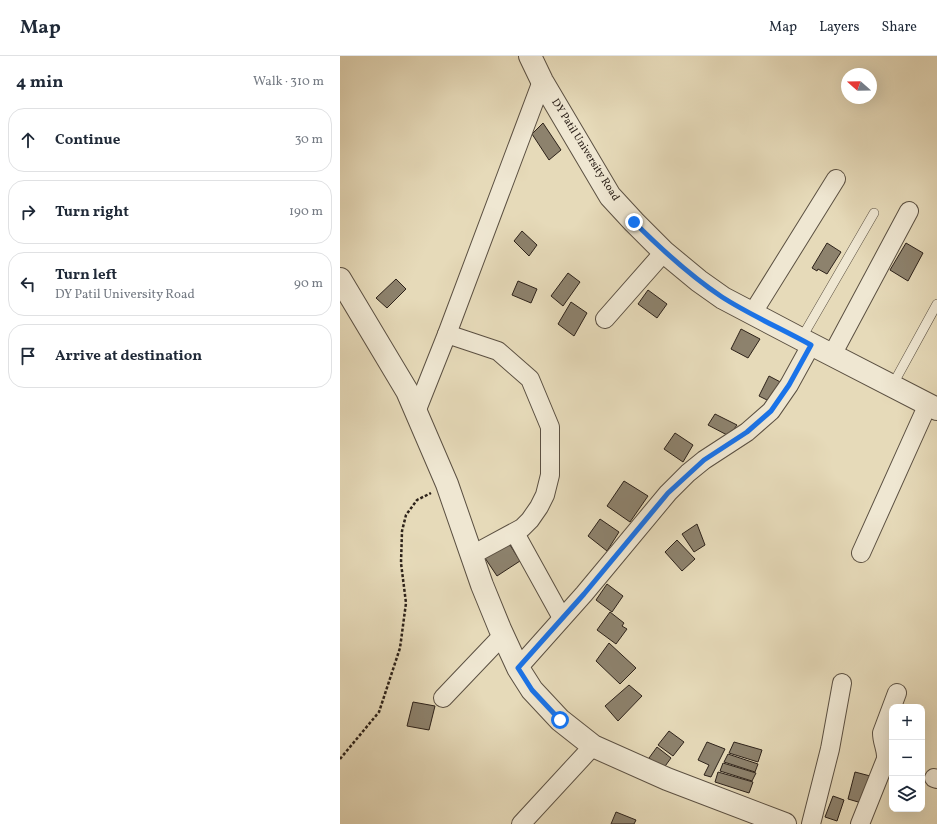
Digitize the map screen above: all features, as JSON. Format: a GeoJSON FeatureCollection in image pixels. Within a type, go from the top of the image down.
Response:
{"type":"FeatureCollection","features":[{"type":"Feature","properties":{"kind":"street","name":"DY Patil University Road"},"geometry":{"type":"LineString","coordinates":[[530,56],[542,81],[610,196],[664,252],[698,281],[724,298],[752,314],[932,406]]}},
{"type":"Feature","properties":{"kind":"street"},"geometry":{"type":"LineString","coordinates":[[416,412],[447,334],[542,81]]}},
{"type":"Feature","properties":{"kind":"street"},"geometry":{"type":"LineString","coordinates":[[752,314],[836,179]]}},
{"type":"Feature","properties":{"kind":"street"},"geometry":{"type":"LineString","coordinates":[[832,355],[909,211]]}},
{"type":"Feature","properties":{"kind":"street"},"geometry":{"type":"LineString","coordinates":[[605,319],[664,252]]}},
{"type":"Feature","properties":{"kind":"street"},"geometry":{"type":"LineString","coordinates":[[340,279],[407,391],[447,484],[482,585],[502,634],[518,668],[532,690],[560,720],[593,746],[667,779],[785,824]]}},
{"type":"Feature","properties":{"kind":"street"},"geometry":{"type":"LineString","coordinates":[[447,334],[498,351],[530,379],[550,427],[550,475],[545,495],[530,520],[515,533],[472,555]]}},
{"type":"Feature","properties":{"kind":"street"},"geometry":{"type":"LineString","coordinates":[[518,668],[668,493],[704,460],[747,432],[771,411],[789,385],[806,342]]}},
{"type":"Feature","properties":{"kind":"street"},"geometry":{"type":"LineString","coordinates":[[861,553],[932,406]]}},
{"type":"Feature","properties":{"kind":"street"},"geometry":{"type":"LineString","coordinates":[[515,533],[562,618]]}},
{"type":"Feature","properties":{"kind":"street"},"geometry":{"type":"LineString","coordinates":[[443,698],[502,634]]}},
{"type":"Feature","properties":{"kind":"street"},"geometry":{"type":"LineString","coordinates":[[811,824],[830,749],[842,684]]}},
{"type":"Feature","properties":{"kind":"street"},"geometry":{"type":"LineString","coordinates":[[860,824],[886,759],[887,752],[882,740],[882,733],[897,692]]}},
{"type":"Feature","properties":{"kind":"street"},"geometry":{"type":"LineString","coordinates":[[521,824],[593,746]]}},
{"type":"Feature","properties":{"kind":"lane"},"geometry":{"type":"LineString","coordinates":[[806,342],[874,213]]}},
{"type":"Feature","properties":{"kind":"lane"},"geometry":{"type":"LineString","coordinates":[[892,386],[937,304]]}},
{"type":"Feature","properties":{"kind":"path"},"geometry":{"type":"LineString","coordinates":[[340,759],[380,712],[400,648],[406,603],[401,563],[402,531],[406,515],[417,500],[447,484]]}},
{"type":"Feature","properties":{"kind":"building"},"geometry":{"type":"Polygon","coordinates":[[[543,123],[561,150],[549,160],[532,134],[543,123]]]}},
{"type":"Feature","properties":{"kind":"building"},"geometry":{"type":"Polygon","coordinates":[[[522,231],[537,245],[529,256],[514,241],[522,231]]]}},
{"type":"Feature","properties":{"kind":"building"},"geometry":{"type":"Polygon","coordinates":[[[827,243],[841,252],[827,274],[818,269],[817,271],[812,268],[827,243]]]}},
{"type":"Feature","properties":{"kind":"building"},"geometry":{"type":"Polygon","coordinates":[[[906,243],[923,253],[908,281],[890,270],[906,243]]]}},
{"type":"Feature","properties":{"kind":"building"},"geometry":{"type":"Polygon","coordinates":[[[568,273],[580,282],[563,306],[551,296],[568,273]]]}},
{"type":"Feature","properties":{"kind":"building"},"geometry":{"type":"Polygon","coordinates":[[[396,279],[406,289],[387,308],[376,298],[396,279]]]}},
{"type":"Feature","properties":{"kind":"building"},"geometry":{"type":"Polygon","coordinates":[[[518,281],[537,289],[531,303],[512,295],[518,281]]]}},
{"type":"Feature","properties":{"kind":"building"},"geometry":{"type":"Polygon","coordinates":[[[648,290],[667,304],[657,318],[638,304],[648,290]]]}},
{"type":"Feature","properties":{"kind":"building"},"geometry":{"type":"Polygon","coordinates":[[[571,302],[587,313],[574,336],[558,324],[571,302]]]}},
{"type":"Feature","properties":{"kind":"building"},"geometry":{"type":"Polygon","coordinates":[[[741,329],[760,339],[748,358],[731,349],[741,329]]]}},
{"type":"Feature","properties":{"kind":"building"},"geometry":{"type":"Polygon","coordinates":[[[769,376],[788,386],[777,405],[759,396],[769,376]]]}},
{"type":"Feature","properties":{"kind":"building"},"geometry":{"type":"Polygon","coordinates":[[[715,414],[737,425],[729,436],[708,425],[715,414]]]}},
{"type":"Feature","properties":{"kind":"building"},"geometry":{"type":"Polygon","coordinates":[[[675,433],[693,445],[683,462],[664,449],[675,433]]]}},
{"type":"Feature","properties":{"kind":"building"},"geometry":{"type":"Polygon","coordinates":[[[624,481],[648,496],[630,522],[607,506],[624,481]]]}},
{"type":"Feature","properties":{"kind":"building"},"geometry":{"type":"Polygon","coordinates":[[[600,519],[619,532],[607,551],[588,536],[600,519]]]}},
{"type":"Feature","properties":{"kind":"building"},"geometry":{"type":"Polygon","coordinates":[[[697,524],[705,545],[694,552],[682,534],[697,524]]]}},
{"type":"Feature","properties":{"kind":"building"},"geometry":{"type":"Polygon","coordinates":[[[507,540],[520,561],[497,576],[483,555],[507,540]]]}},
{"type":"Feature","properties":{"kind":"building"},"geometry":{"type":"Polygon","coordinates":[[[677,540],[695,559],[682,571],[665,552],[677,540]]]}},
{"type":"Feature","properties":{"kind":"building"},"geometry":{"type":"Polygon","coordinates":[[[607,584],[623,596],[612,612],[596,600],[607,584]]]}},
{"type":"Feature","properties":{"kind":"building"},"geometry":{"type":"Polygon","coordinates":[[[610,612],[624,623],[622,626],[627,629],[616,644],[597,630],[610,612]]]}},
{"type":"Feature","properties":{"kind":"building"},"geometry":{"type":"Polygon","coordinates":[[[609,643],[636,668],[620,684],[596,661],[609,643]]]}},
{"type":"Feature","properties":{"kind":"building"},"geometry":{"type":"Polygon","coordinates":[[[629,685],[642,696],[618,721],[605,706],[629,685]]]}},
{"type":"Feature","properties":{"kind":"building"},"geometry":{"type":"Polygon","coordinates":[[[413,702],[435,706],[429,730],[407,726],[413,702]]]}},
{"type":"Feature","properties":{"kind":"building"},"geometry":{"type":"Polygon","coordinates":[[[669,731],[684,742],[673,756],[658,745],[669,731]]]}},
{"type":"Feature","properties":{"kind":"building"},"geometry":{"type":"Polygon","coordinates":[[[707,742],[725,749],[711,777],[704,775],[709,765],[698,760],[707,742]]]}},
{"type":"Feature","properties":{"kind":"building"},"geometry":{"type":"Polygon","coordinates":[[[734,742],[762,750],[758,762],[729,753],[734,742]]]}},
{"type":"Feature","properties":{"kind":"building"},"geometry":{"type":"Polygon","coordinates":[[[657,747],[671,758],[663,769],[649,758],[657,747]]]}},
{"type":"Feature","properties":{"kind":"building"},"geometry":{"type":"Polygon","coordinates":[[[728,754],[758,764],[755,772],[724,762],[728,754]]]}},
{"type":"Feature","properties":{"kind":"building"},"geometry":{"type":"Polygon","coordinates":[[[723,763],[756,773],[752,781],[720,771],[723,763]]]}},
{"type":"Feature","properties":{"kind":"building"},"geometry":{"type":"Polygon","coordinates":[[[718,772],[753,782],[749,793],[715,782],[718,772]]]}},
{"type":"Feature","properties":{"kind":"building"},"geometry":{"type":"Polygon","coordinates":[[[855,772],[874,777],[865,804],[848,799],[855,772]]]}},
{"type":"Feature","properties":{"kind":"building"},"geometry":{"type":"Polygon","coordinates":[[[833,796],[844,800],[837,821],[825,817],[833,796]]]}},
{"type":"Feature","properties":{"kind":"building"},"geometry":{"type":"Polygon","coordinates":[[[616,812],[636,820],[634,824],[611,824],[616,812]]]}},
{"type":"Feature","properties":{"kind":"route"},"geometry":{"type":"LineString","coordinates":[[560,720],[532,690],[518,668],[584,594],[668,493],[688,473],[704,460],[747,432],[771,411],[789,385],[811,345],[752,314],[698,281],[664,252],[634,222]]}}]}
